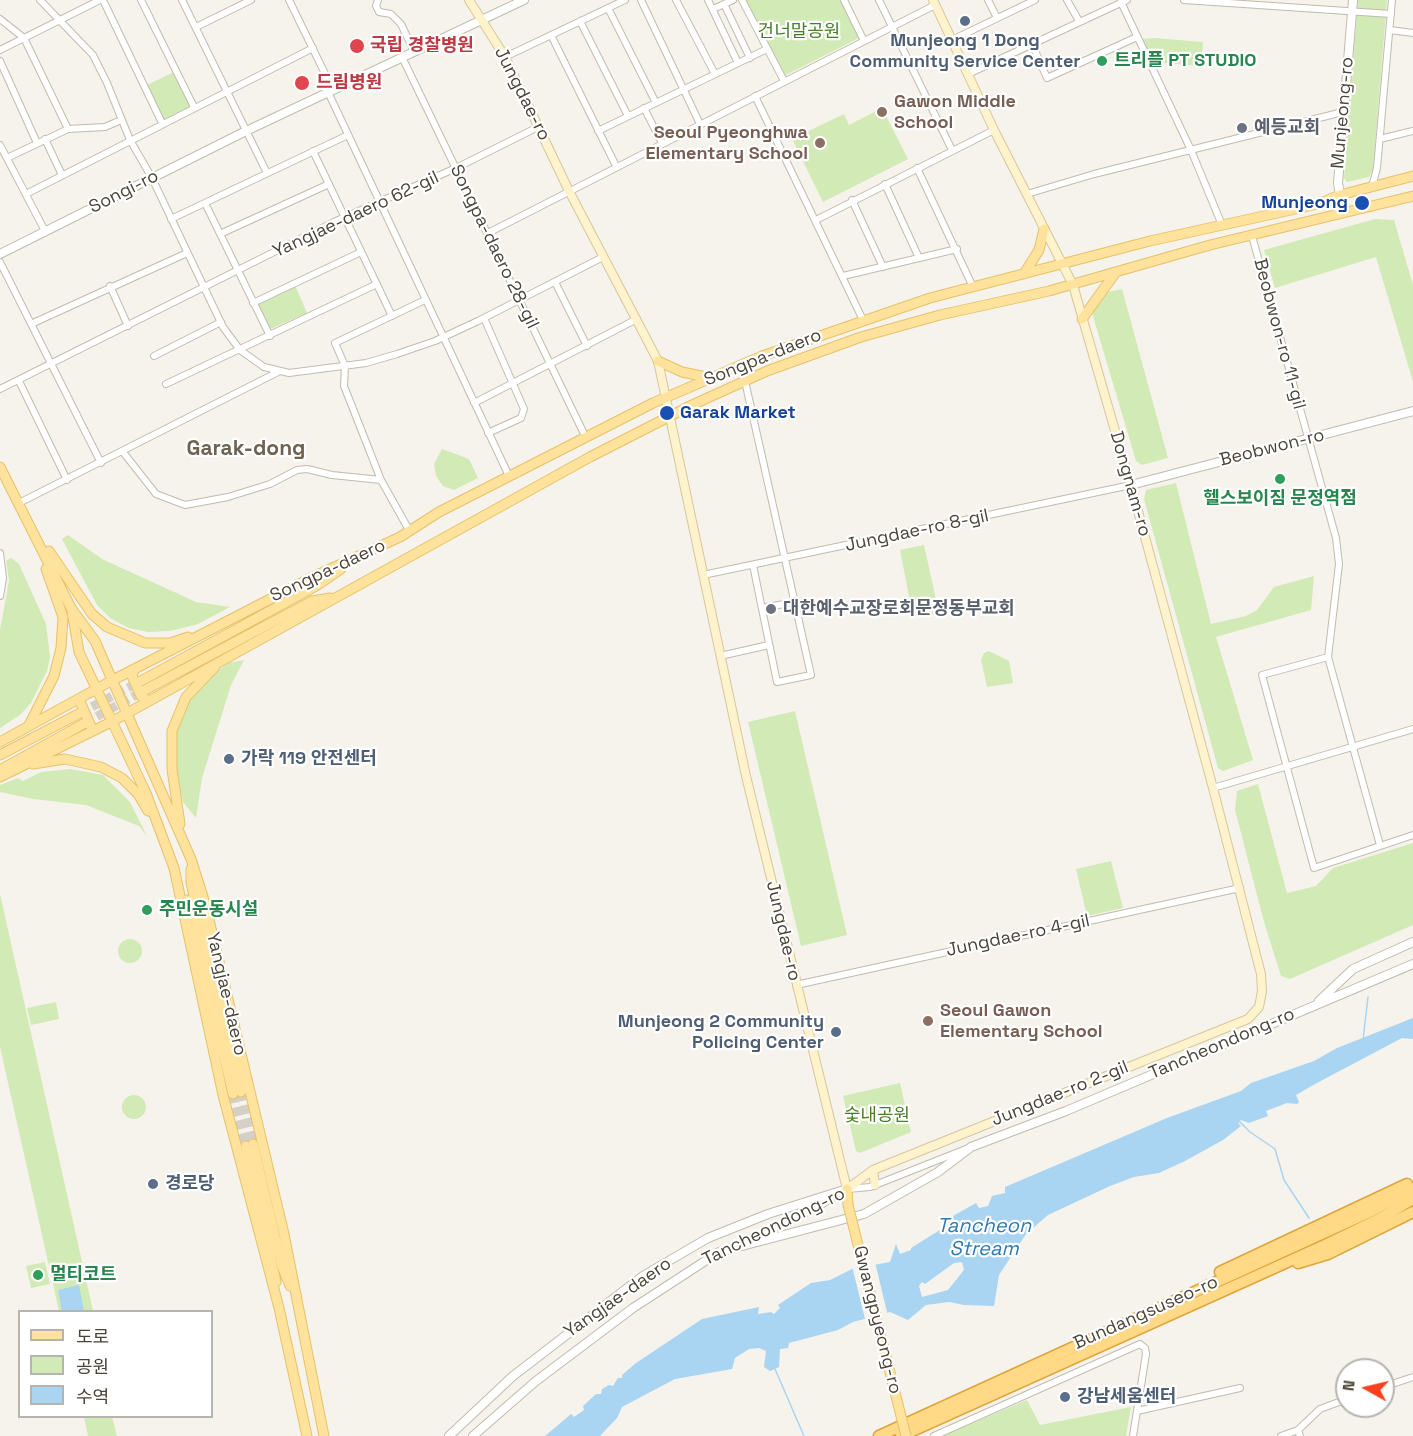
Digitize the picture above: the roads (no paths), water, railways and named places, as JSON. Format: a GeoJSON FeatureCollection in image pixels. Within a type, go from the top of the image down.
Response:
{"type":"FeatureCollection","features":[{"type":"Feature","properties":{"kind":"highway"},"geometry":{"type":"LineString","coordinates":[[1171,1301],[1245,1259],[1413,1182]]}},
{"type":"Feature","properties":{"kind":"highway","name":"Bundangsuseo-ro"},"geometry":{"type":"LineString","coordinates":[[879,1436],[1171,1301],[1325,1244],[1413,1188]]}},
{"type":"Feature","properties":{"kind":"highway","name":"Bundangsuseo-ro"},"geometry":{"type":"LineString","coordinates":[[901,1436],[1377,1220],[1413,1198]]}},
{"type":"Feature","properties":{"kind":"highway"},"geometry":{"type":"LineString","coordinates":[[1325,1244],[1413,1212]]}},
{"type":"Feature","properties":{"kind":"main road","name":"Jungdae-ro"},"geometry":{"type":"LineString","coordinates":[[469,0],[505,57],[569,191],[658,361],[720,656],[848,1205]]}},
{"type":"Feature","properties":{"kind":"main road","name":"Dongnam-ro"},"geometry":{"type":"LineString","coordinates":[[934,3],[994,130],[1073,285],[1131,485],[1240,888],[1261,974],[1262,991]]}},
{"type":"Feature","properties":{"kind":"main road","name":"Songpa-daero"},"geometry":{"type":"LineString","coordinates":[[0,742],[97,688],[317,575],[355,559],[509,476],[665,398],[762,356],[863,320],[973,286],[1318,204],[1340,195],[1413,176]]}},
{"type":"Feature","properties":{"kind":"main road","name":"Songpa-daero"},"geometry":{"type":"LineString","coordinates":[[230,655],[590,457],[745,381],[861,337],[940,315],[1073,285],[1252,236],[1413,196]]}},
{"type":"Feature","properties":{"kind":"main road"},"geometry":{"type":"LineString","coordinates":[[1024,274],[1039,250],[1044,229]]}},
{"type":"Feature","properties":{"kind":"main road"},"geometry":{"type":"LineString","coordinates":[[1082,319],[1116,272]]}},
{"type":"Feature","properties":{"kind":"main road"},"geometry":{"type":"LineString","coordinates":[[658,361],[682,372],[711,378]]}},
{"type":"Feature","properties":{"kind":"main road","name":"Yangjae-daero"},"geometry":{"type":"LineString","coordinates":[[0,467],[71,608],[95,641],[191,859],[205,903],[272,1182],[324,1436]]}},
{"type":"Feature","properties":{"kind":"main road"},"geometry":{"type":"LineString","coordinates":[[32,527],[92,614],[107,627],[145,643],[170,643],[214,629]]}},
{"type":"Feature","properties":{"kind":"main road"},"geometry":{"type":"LineString","coordinates":[[29,725],[56,672],[62,648],[63,617],[32,527]]}},
{"type":"Feature","properties":{"kind":"main road"},"geometry":{"type":"LineString","coordinates":[[0,770],[89,726],[113,721],[126,713],[144,691],[316,586],[355,559]]}},
{"type":"Feature","properties":{"kind":"main road"},"geometry":{"type":"LineString","coordinates":[[134,670],[132,676],[141,696],[144,691],[312,601],[336,597]]}},
{"type":"Feature","properties":{"kind":"main road","name":"Yangjae-daero"},"geometry":{"type":"LineString","coordinates":[[71,608],[80,651],[113,721],[174,868],[223,1095],[279,1308],[307,1436]]}},
{"type":"Feature","properties":{"kind":"main road"},"geometry":{"type":"LineString","coordinates":[[144,691],[230,655]]}},
{"type":"Feature","properties":{"kind":"main road"},"geometry":{"type":"LineString","coordinates":[[183,838],[172,769],[172,731],[186,697],[230,655]]}},
{"type":"Feature","properties":{"kind":"main road"},"geometry":{"type":"LineString","coordinates":[[79,699],[89,726]]}},
{"type":"Feature","properties":{"kind":"main road"},"geometry":{"type":"LineString","coordinates":[[0,755],[80,713]]}},
{"type":"Feature","properties":{"kind":"main road"},"geometry":{"type":"LineString","coordinates":[[0,777],[89,726]]}},
{"type":"Feature","properties":{"kind":"main road"},"geometry":{"type":"LineString","coordinates":[[14,769],[49,760],[65,759],[82,761],[113,772],[138,794],[163,837]]}},
{"type":"Feature","properties":{"kind":"main road","name":"Yangjae-daero"},"geometry":{"type":"LineString","coordinates":[[174,868],[184,885],[237,1093],[191,883],[191,859]]}},
{"type":"Feature","properties":{"kind":"main road","name":"Jungdae-ro 2-gil"},"geometry":{"type":"LineString","coordinates":[[846,1189],[873,1170],[1248,1019],[1259,1007],[1262,991]]}},
{"type":"Feature","properties":{"kind":"main road","name":"Yangjae-daero"},"geometry":{"type":"LineString","coordinates":[[279,1308],[274,1268],[249,1145],[282,1266],[297,1305]]}},
{"type":"Feature","properties":{"kind":"main road"},"geometry":{"type":"LineString","coordinates":[[873,1170],[875,1185]]}},
{"type":"Feature","properties":{"kind":"main road","name":"Gwangpyeong-ro"},"geometry":{"type":"LineString","coordinates":[[848,1205],[906,1436]]}},
{"type":"Feature","properties":{"kind":"street"},"geometry":{"type":"LineString","coordinates":[[40,0],[62,20],[93,55],[107,83],[129,140],[152,178],[221,322],[240,350],[264,367],[278,372]]}},
{"type":"Feature","properties":{"kind":"street"},"geometry":{"type":"LineString","coordinates":[[0,50],[101,0],[162,123]]}},
{"type":"Feature","properties":{"kind":"street"},"geometry":{"type":"LineString","coordinates":[[141,0],[194,107]]}},
{"type":"Feature","properties":{"kind":"street"},"geometry":{"type":"LineString","coordinates":[[183,0],[267,173]]}},
{"type":"Feature","properties":{"kind":"street"},"geometry":{"type":"LineString","coordinates":[[196,27],[251,0]]}},
{"type":"Feature","properties":{"kind":"street"},"geometry":{"type":"LineString","coordinates":[[289,0],[313,48],[348,135],[509,476]]}},
{"type":"Feature","properties":{"kind":"street"},"geometry":{"type":"LineString","coordinates":[[378,0],[376,6],[379,12],[391,14],[401,24],[414,51]]}},
{"type":"Feature","properties":{"kind":"street"},"geometry":{"type":"LineString","coordinates":[[505,57],[625,0]]}},
{"type":"Feature","properties":{"kind":"street"},"geometry":{"type":"LineString","coordinates":[[641,0],[700,123]]}},
{"type":"Feature","properties":{"kind":"street"},"geometry":{"type":"LineString","coordinates":[[676,0],[715,74]]}},
{"type":"Feature","properties":{"kind":"street"},"geometry":{"type":"LineString","coordinates":[[708,0],[738,63]]}},
{"type":"Feature","properties":{"kind":"street"},"geometry":{"type":"LineString","coordinates":[[713,9],[733,0]]}},
{"type":"Feature","properties":{"kind":"street"},"geometry":{"type":"LineString","coordinates":[[742,0],[784,81]]}},
{"type":"Feature","properties":{"kind":"street"},"geometry":{"type":"LineString","coordinates":[[844,0],[864,41]]}},
{"type":"Feature","properties":{"kind":"street"},"geometry":{"type":"LineString","coordinates":[[879,0],[952,150]]}},
{"type":"Feature","properties":{"kind":"street"},"geometry":{"type":"LineString","coordinates":[[988,0],[997,18]]}},
{"type":"Feature","properties":{"kind":"street"},"geometry":{"type":"LineString","coordinates":[[1067,0],[1079,21]]}},
{"type":"Feature","properties":{"kind":"street"},"geometry":{"type":"LineString","coordinates":[[1184,0],[1391,14]]}},
{"type":"Feature","properties":{"kind":"street","name":"Munjeong-ro"},"geometry":{"type":"LineString","coordinates":[[1343,213],[1338,183],[1353,0]]}},
{"type":"Feature","properties":{"kind":"street"},"geometry":{"type":"LineString","coordinates":[[1372,187],[1377,168],[1392,0]]}},
{"type":"Feature","properties":{"kind":"street","name":"Songi-ro"},"geometry":{"type":"LineString","coordinates":[[0,254],[248,130],[522,1]]}},
{"type":"Feature","properties":{"kind":"street"},"geometry":{"type":"LineString","coordinates":[[952,40],[1030,1]]}},
{"type":"Feature","properties":{"kind":"street"},"geometry":{"type":"LineString","coordinates":[[968,75],[1124,1],[1137,37],[1191,150],[1222,225]]}},
{"type":"Feature","properties":{"kind":"street"},"geometry":{"type":"LineString","coordinates":[[488,232],[892,27],[934,3]]}},
{"type":"Feature","properties":{"kind":"street"},"geometry":{"type":"LineString","coordinates":[[724,4],[750,58]]}},
{"type":"Feature","properties":{"kind":"street"},"geometry":{"type":"LineString","coordinates":[[608,8],[656,102]]}},
{"type":"Feature","properties":{"kind":"street"},"geometry":{"type":"LineString","coordinates":[[0,19],[24,39],[68,129]]}},
{"type":"Feature","properties":{"kind":"street"},"geometry":{"type":"LineString","coordinates":[[580,21],[628,116]]}},
{"type":"Feature","properties":{"kind":"street"},"geometry":{"type":"LineString","coordinates":[[1390,30],[1413,33]]}},
{"type":"Feature","properties":{"kind":"street"},"geometry":{"type":"LineString","coordinates":[[551,35],[616,166]]}},
{"type":"Feature","properties":{"kind":"street"},"geometry":{"type":"LineString","coordinates":[[1032,44],[1047,78],[1137,37]]}},
{"type":"Feature","properties":{"kind":"street"},"geometry":{"type":"LineString","coordinates":[[26,194],[313,48]]}},
{"type":"Feature","properties":{"kind":"street"},"geometry":{"type":"LineString","coordinates":[[598,131],[767,49]]}},
{"type":"Feature","properties":{"kind":"street","name":"Songpa-daero 28-gil"},"geometry":{"type":"LineString","coordinates":[[402,57],[586,438]]}},
{"type":"Feature","properties":{"kind":"street"},"geometry":{"type":"LineString","coordinates":[[0,61],[37,143]]}},
{"type":"Feature","properties":{"kind":"street"},"geometry":{"type":"LineString","coordinates":[[755,96],[863,320]]}},
{"type":"Feature","properties":{"kind":"street"},"geometry":{"type":"LineString","coordinates":[[644,108],[662,143]]}},
{"type":"Feature","properties":{"kind":"street"},"geometry":{"type":"LineString","coordinates":[[1027,194],[1343,112]]}},
{"type":"Feature","properties":{"kind":"street"},"geometry":{"type":"LineString","coordinates":[[7,158],[68,129],[105,127],[120,120]]}},
{"type":"Feature","properties":{"kind":"street","name":"Yangjae-daero 62-gil"},"geometry":{"type":"LineString","coordinates":[[0,389],[205,289],[379,200],[456,168],[538,127]]}},
{"type":"Feature","properties":{"kind":"street"},"geometry":{"type":"LineString","coordinates":[[816,220],[994,130]]}},
{"type":"Feature","properties":{"kind":"street"},"geometry":{"type":"LineString","coordinates":[[1380,139],[1413,131]]}},
{"type":"Feature","properties":{"kind":"street"},"geometry":{"type":"LineString","coordinates":[[171,219],[348,135]]}},
{"type":"Feature","properties":{"kind":"street"},"geometry":{"type":"LineString","coordinates":[[45,139],[62,175]]}},
{"type":"Feature","properties":{"kind":"street"},"geometry":{"type":"LineString","coordinates":[[0,145],[45,231]]}},
{"type":"Feature","properties":{"kind":"street"},"geometry":{"type":"LineString","coordinates":[[313,151],[392,316]]}},
{"type":"Feature","properties":{"kind":"street"},"geometry":{"type":"LineString","coordinates":[[917,168],[973,286]]}},
{"type":"Feature","properties":{"kind":"street"},"geometry":{"type":"LineString","coordinates":[[220,234],[329,184]]}},
{"type":"Feature","properties":{"kind":"street"},"geometry":{"type":"LineString","coordinates":[[885,184],[919,258]]}},
{"type":"Feature","properties":{"kind":"street"},"geometry":{"type":"LineString","coordinates":[[852,200],[883,267]]}},
{"type":"Feature","properties":{"kind":"street"},"geometry":{"type":"LineString","coordinates":[[205,203],[270,336]]}},
{"type":"Feature","properties":{"kind":"street","name":"Beobwon-ro 11-gil"},"geometry":{"type":"LineString","coordinates":[[1252,236],[1336,538],[1339,564],[1328,657],[1380,845]]}},
{"type":"Feature","properties":{"kind":"street"},"geometry":{"type":"LineString","coordinates":[[843,276],[957,249]]}},
{"type":"Feature","properties":{"kind":"street"},"geometry":{"type":"LineString","coordinates":[[253,303],[362,252]]}},
{"type":"Feature","properties":{"kind":"street"},"geometry":{"type":"LineString","coordinates":[[31,324],[110,286],[187,253]]}},
{"type":"Feature","properties":{"kind":"street"},"geometry":{"type":"LineString","coordinates":[[19,503],[278,372],[345,366],[397,354],[443,338],[603,257]]}},
{"type":"Feature","properties":{"kind":"street"},"geometry":{"type":"LineString","coordinates":[[0,262],[101,463]]}},
{"type":"Feature","properties":{"kind":"street"},"geometry":{"type":"LineString","coordinates":[[555,282],[586,346]]}},
{"type":"Feature","properties":{"kind":"street"},"geometry":{"type":"LineString","coordinates":[[166,384],[377,284]]}},
{"type":"Feature","properties":{"kind":"street"},"geometry":{"type":"LineString","coordinates":[[110,286],[128,326]]}},
{"type":"Feature","properties":{"kind":"street"},"geometry":{"type":"LineString","coordinates":[[409,530],[381,480],[344,386],[345,366],[336,343],[425,300]]}},
{"type":"Feature","properties":{"kind":"street"},"geometry":{"type":"LineString","coordinates":[[484,318],[524,409],[521,418],[488,433]]}},
{"type":"Feature","properties":{"kind":"street"},"geometry":{"type":"LineString","coordinates":[[474,404],[637,319]]}},
{"type":"Feature","properties":{"kind":"street"},"geometry":{"type":"LineString","coordinates":[[154,356],[221,322]]}},
{"type":"Feature","properties":{"kind":"street"},"geometry":{"type":"LineString","coordinates":[[19,381],[67,480]]}},
{"type":"Feature","properties":{"kind":"street"},"geometry":{"type":"LineString","coordinates":[[745,381],[811,675],[777,682],[753,565]]}},
{"type":"Feature","properties":{"kind":"street","name":"Beobwon-ro"},"geometry":{"type":"LineString","coordinates":[[1131,485],[1413,412]]}},
{"type":"Feature","properties":{"kind":"street"},"geometry":{"type":"LineString","coordinates":[[123,452],[156,494],[185,505],[228,497],[261,487],[297,470],[307,469],[332,475],[381,480]]}},
{"type":"Feature","properties":{"kind":"street","name":"Jungdae-ro 8-gil"},"geometry":{"type":"LineString","coordinates":[[703,575],[1131,485]]}},
{"type":"Feature","properties":{"kind":"street"},"geometry":{"type":"LineString","coordinates":[[0,553],[3,578],[0,596]]}},
{"type":"Feature","properties":{"kind":"street"},"geometry":{"type":"LineString","coordinates":[[762,608],[795,602]]}},
{"type":"Feature","properties":{"kind":"street"},"geometry":{"type":"LineString","coordinates":[[720,656],[769,645]]}},
{"type":"Feature","properties":{"kind":"street"},"geometry":{"type":"LineString","coordinates":[[1328,657],[1262,675],[1314,868],[1413,835]]}},
{"type":"Feature","properties":{"kind":"street"},"geometry":{"type":"LineString","coordinates":[[1213,788],[1413,729]]}},
{"type":"Feature","properties":{"kind":"street","name":"Jungdae-ro 4-gil"},"geometry":{"type":"LineString","coordinates":[[796,984],[1240,888]]}},
{"type":"Feature","properties":{"kind":"street"},"geometry":{"type":"LineString","coordinates":[[1313,1006],[1353,969],[1413,942]]}},
{"type":"Feature","properties":{"kind":"street","name":"Tancheondong-ro"},"geometry":{"type":"LineString","coordinates":[[473,1436],[536,1382],[648,1296],[719,1252],[817,1208],[846,1189],[875,1185],[1066,1111],[1413,964]]}},
{"type":"Feature","properties":{"kind":"street"},"geometry":{"type":"LineString","coordinates":[[719,1252],[864,1214],[938,1172],[971,1147]]}},
{"type":"Feature","properties":{"kind":"street","name":"Yangjae-daero"},"geometry":{"type":"LineString","coordinates":[[449,1436],[522,1369],[643,1276],[708,1238],[768,1214],[846,1189]]}},
{"type":"Feature","properties":{"kind":"street"},"geometry":{"type":"LineString","coordinates":[[934,1436],[1140,1344],[1145,1348],[1146,1354],[1133,1436]]}},
{"type":"Feature","properties":{"kind":"street"},"geometry":{"type":"LineString","coordinates":[[1395,1383],[1413,1377]]}},
{"type":"Feature","properties":{"kind":"street"},"geometry":{"type":"LineString","coordinates":[[1137,1411],[1240,1388]]}},
{"type":"Feature","properties":{"kind":"street"},"geometry":{"type":"LineString","coordinates":[[1281,1436],[1299,1433],[1320,1409],[1335,1403]]}},
{"type":"Feature","properties":{"kind":"water","name":"Tancheon Stream"},"geometry":{"type":"Polygon","coordinates":[[[1413,1018],[1413,1039],[1402,1038],[1315,1084],[1296,1095],[1299,1102],[1297,1104],[1287,1103],[1266,1111],[1268,1116],[1249,1123],[1241,1120],[1238,1123],[1241,1126],[1223,1140],[1185,1161],[1159,1173],[1134,1177],[1110,1186],[1048,1215],[1026,1234],[999,1275],[994,1306],[949,1302],[926,1305],[908,1320],[890,1312],[853,1322],[838,1330],[789,1343],[788,1348],[780,1349],[779,1367],[770,1371],[764,1367],[766,1351],[759,1348],[749,1349],[735,1358],[732,1369],[675,1379],[622,1407],[617,1418],[600,1436],[545,1436],[571,1414],[574,1417],[584,1410],[583,1406],[596,1394],[601,1394],[602,1389],[609,1385],[613,1386],[618,1378],[622,1378],[622,1375],[636,1363],[702,1319],[759,1307],[758,1314],[771,1312],[774,1314],[780,1308],[778,1305],[811,1283],[830,1280],[852,1269],[890,1262],[896,1244],[900,1254],[911,1250],[943,1228],[953,1216],[976,1203],[979,1208],[988,1206],[992,1196],[1005,1193],[1005,1187],[1167,1118],[1241,1091],[1251,1083],[1314,1061],[1337,1048],[1413,1018]],[[962,1262],[954,1263],[925,1284],[922,1282],[919,1286],[922,1297],[948,1290],[964,1270],[962,1262]]]}},
{"type":"Feature","properties":{"kind":"water"},"geometry":{"type":"Polygon","coordinates":[[[79,1285],[84,1310],[62,1310],[58,1290],[79,1285]]]}},
{"type":"Feature","properties":{"kind":"waterway"},"geometry":{"type":"LineString","coordinates":[[1363,1040],[1368,997]]}},
{"type":"Feature","properties":{"kind":"waterway"},"geometry":{"type":"LineString","coordinates":[[1239,1121],[1250,1132],[1275,1149],[1284,1180],[1309,1218]]}},
{"type":"Feature","properties":{"kind":"waterway"},"geometry":{"type":"LineString","coordinates":[[775,1369],[804,1436]]}},
{"type":"Feature","properties":{"kind":"tunnel"},"geometry":{"type":"LineString","coordinates":[[80,713],[139,682]]}},
{"type":"Feature","properties":{"kind":"tunnel"},"geometry":{"type":"LineString","coordinates":[[85,723],[145,690]]}},
{"type":"Feature","properties":{"kind":"tunnel"},"geometry":{"type":"LineString","coordinates":[[241,1092],[253,1144]]}},
{"type":"Feature","properties":{"kind":"tunnel"},"geometry":{"type":"LineString","coordinates":[[233,1094],[246,1146]]}},
{"type":"Feature","properties":{"kind":"place","name":"Munjeong 1 Dong Community Service Center"},"geometry":{"type":"Point","coordinates":[965,21]}},
{"type":"Feature","properties":{"kind":"place","name":"국립 경찰병원"},"geometry":{"type":"Point","coordinates":[357,46]}},
{"type":"Feature","properties":{"kind":"place","name":"트리플 PT STUDIO"},"geometry":{"type":"Point","coordinates":[1102,61]}},
{"type":"Feature","properties":{"kind":"place","name":"드림병원"},"geometry":{"type":"Point","coordinates":[302,83]}},
{"type":"Feature","properties":{"kind":"place","name":"Gawon Middle School"},"geometry":{"type":"Point","coordinates":[882,112]}},
{"type":"Feature","properties":{"kind":"place","name":"예등교회"},"geometry":{"type":"Point","coordinates":[1242,128]}},
{"type":"Feature","properties":{"kind":"place","name":"Seoul Pyeonghwa Elementary School"},"geometry":{"type":"Point","coordinates":[820,143]}},
{"type":"Feature","properties":{"kind":"place","name":"Munjeong"},"geometry":{"type":"Point","coordinates":[1362,203]}},
{"type":"Feature","properties":{"kind":"place","name":"Garak Market"},"geometry":{"type":"Point","coordinates":[667,413]}},
{"type":"Feature","properties":{"kind":"place","name":"헬스보이짐 문정역점"},"geometry":{"type":"Point","coordinates":[1280,479]}},
{"type":"Feature","properties":{"kind":"place","name":"대한예수교장로회문정동부교회"},"geometry":{"type":"Point","coordinates":[771,609]}},
{"type":"Feature","properties":{"kind":"place","name":"가락 119 안전센터"},"geometry":{"type":"Point","coordinates":[229,759]}},
{"type":"Feature","properties":{"kind":"place","name":"주민운동시설"},"geometry":{"type":"Point","coordinates":[147,910]}},
{"type":"Feature","properties":{"kind":"place","name":"Seoul Gawon Elementary School"},"geometry":{"type":"Point","coordinates":[928,1021]}},
{"type":"Feature","properties":{"kind":"place","name":"Munjeong 2 Community Policing Center"},"geometry":{"type":"Point","coordinates":[836,1032]}},
{"type":"Feature","properties":{"kind":"place","name":"경로당"},"geometry":{"type":"Point","coordinates":[153,1184]}},
{"type":"Feature","properties":{"kind":"place","name":"멀티코트"},"geometry":{"type":"Point","coordinates":[38,1275]}},
{"type":"Feature","properties":{"kind":"place","name":"강남세움센터"},"geometry":{"type":"Point","coordinates":[1065,1397]}},
{"type":"Feature","properties":{"kind":"district","name":"Garak-dong"},"geometry":{"type":"Point","coordinates":[246,449]}},
{"type":"Feature","properties":{"kind":"park label","name":"건너말공원"},"geometry":{"type":"Point","coordinates":[799,32]}},
{"type":"Feature","properties":{"kind":"park label","name":"숯내공원"},"geometry":{"type":"Point","coordinates":[877,1116]}}]}
